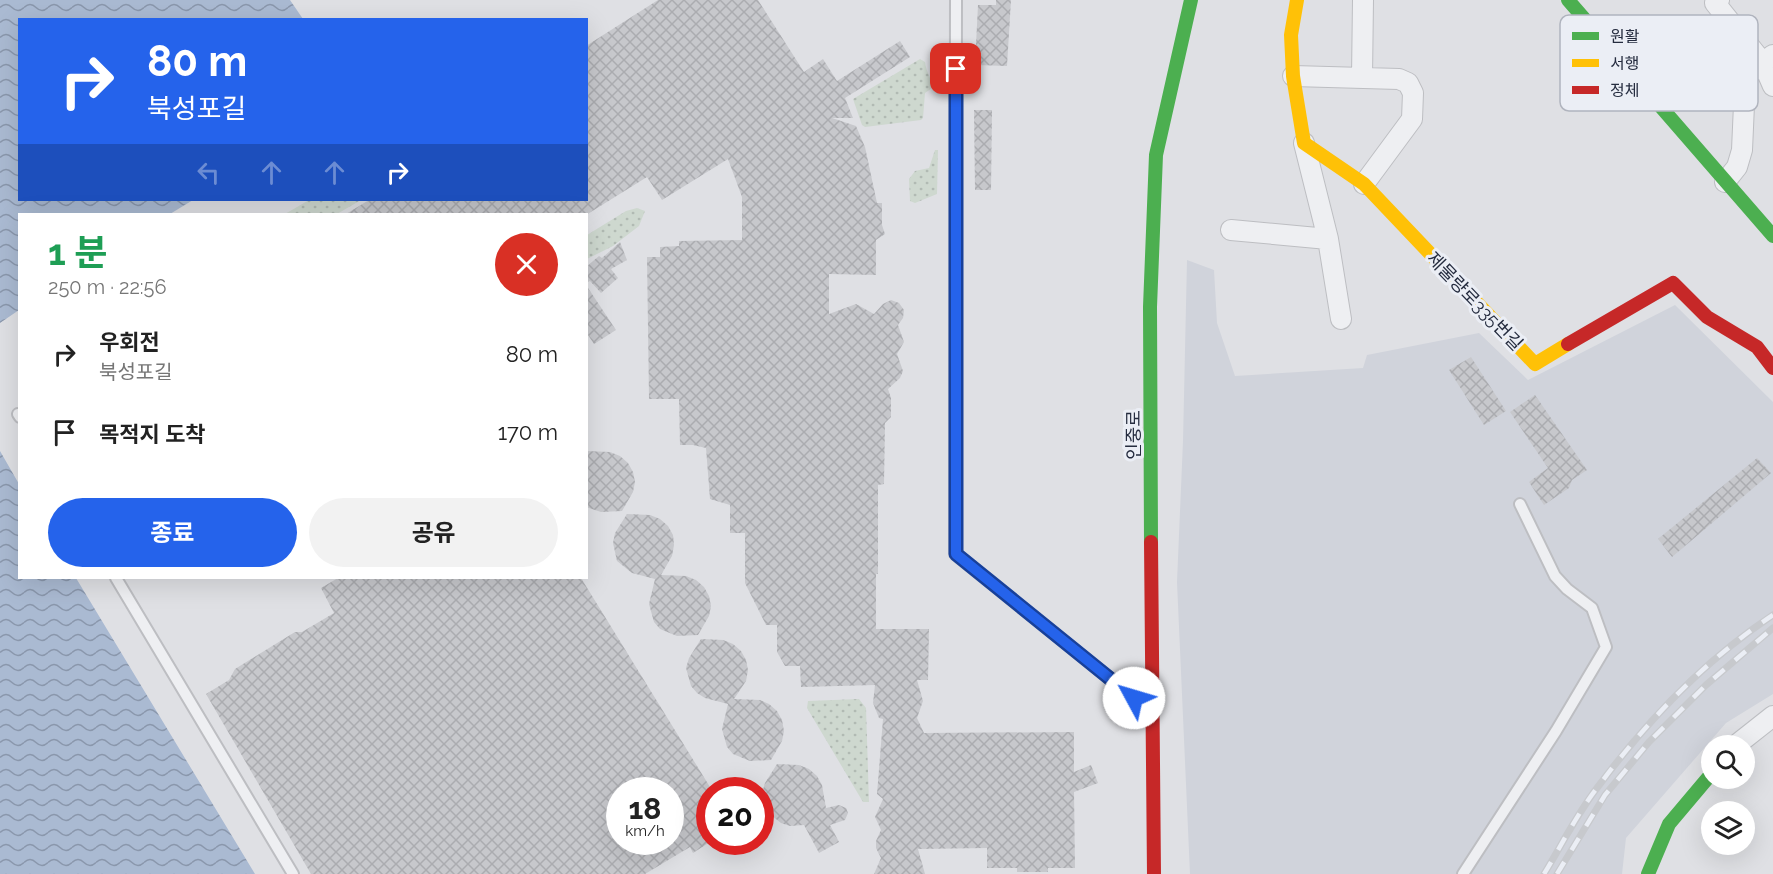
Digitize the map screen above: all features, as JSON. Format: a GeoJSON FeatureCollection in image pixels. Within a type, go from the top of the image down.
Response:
{"type":"FeatureCollection","features":[{"type":"Feature","properties":{"kind":"street","name":"인중로"},"geometry":{"type":"LineString","coordinates":[[1154,874],[1150,307],[1156,155],[1191,0]]}},
{"type":"Feature","properties":{"kind":"street"},"geometry":{"type":"LineString","coordinates":[[1297,0],[1291,35],[1293,76],[1304,143],[1328,239],[1341,319]]}},
{"type":"Feature","properties":{"kind":"street"},"geometry":{"type":"LineString","coordinates":[[1362,77],[1363,0]]}},
{"type":"Feature","properties":{"kind":"street"},"geometry":{"type":"LineString","coordinates":[[1568,0],[1581,15]]}},
{"type":"Feature","properties":{"kind":"street"},"geometry":{"type":"LineString","coordinates":[[1719,0],[1715,3],[1726,15]]}},
{"type":"Feature","properties":{"kind":"street"},"geometry":{"type":"LineString","coordinates":[[1768,59],[1773,86]]}},
{"type":"Feature","properties":{"kind":"street"},"geometry":{"type":"LineString","coordinates":[[1293,76],[1399,79],[1408,83],[1413,93],[1412,118],[1364,184]]}},
{"type":"Feature","properties":{"kind":"street"},"geometry":{"type":"LineString","coordinates":[[1664,111],[1773,236]]}},
{"type":"Feature","properties":{"kind":"street"},"geometry":{"type":"LineString","coordinates":[[1725,182],[1737,167],[1742,150],[1744,111]]}},
{"type":"Feature","properties":{"kind":"street","name":"제물량로335번길"},"geometry":{"type":"LineString","coordinates":[[1304,143],[1364,184],[1535,364],[1673,283],[1707,317],[1756,347],[1773,368]]}},
{"type":"Feature","properties":{"kind":"street"},"geometry":{"type":"LineString","coordinates":[[1231,230],[1328,239]]}},
{"type":"Feature","properties":{"kind":"street"},"geometry":{"type":"LineString","coordinates":[[1749,735],[1773,716]]}},
{"type":"Feature","properties":{"kind":"street"},"geometry":{"type":"LineString","coordinates":[[1648,874],[1669,824],[1701,786]]}},
{"type":"Feature","properties":{"kind":"lane"},"geometry":{"type":"LineString","coordinates":[[956,0],[956,554],[1152,712]]}},
{"type":"Feature","properties":{"kind":"lane"},"geometry":{"type":"LineString","coordinates":[[1462,874],[1556,731],[1605,647],[1592,608],[1567,589],[1556,576],[1520,504]]}},
{"type":"Feature","properties":{"kind":"lane"},"geometry":{"type":"LineString","coordinates":[[117,579],[293,874]]}},
{"type":"Feature","properties":{"kind":"shaded area"},"geometry":{"type":"Polygon","coordinates":[[[920,59],[925,62],[932,88],[925,93],[923,118],[865,127],[862,125],[853,99],[920,59]]]}},
{"type":"Feature","properties":{"kind":"shaded area"},"geometry":{"type":"Polygon","coordinates":[[[935,150],[938,150],[937,194],[915,203],[910,201],[909,179],[915,171],[929,168],[935,150]]]}},
{"type":"Feature","properties":{"kind":"shaded area"},"geometry":{"type":"Polygon","coordinates":[[[307,201],[359,201],[339,213],[287,213],[307,201]]]}},
{"type":"Feature","properties":{"kind":"shaded area"},"geometry":{"type":"Polygon","coordinates":[[[637,208],[645,211],[639,226],[613,246],[588,258],[588,234],[626,211],[637,208]]]}},
{"type":"Feature","properties":{"kind":"shaded area"},"geometry":{"type":"Polygon","coordinates":[[[1187,260],[1214,270],[1217,323],[1235,376],[1363,368],[1367,355],[1479,333],[1528,380],[1675,305],[1773,402],[1773,694],[1726,723],[1716,735],[1701,735],[1701,752],[1626,838],[1622,874],[1190,874],[1177,582],[1187,260]]]}},
{"type":"Feature","properties":{"kind":"shaded area"},"geometry":{"type":"Polygon","coordinates":[[[859,699],[866,708],[869,802],[863,802],[807,708],[808,701],[859,699]]]}},
{"type":"Feature","properties":{"kind":"water"},"geometry":{"type":"Polygon","coordinates":[[[0,0],[290,0],[302,18],[18,18],[18,201],[191,201],[172,213],[18,213],[18,311],[0,323],[0,0]]]}},
{"type":"Feature","properties":{"kind":"water"},"geometry":{"type":"Polygon","coordinates":[[[0,451],[18,482],[18,579],[77,579],[255,874],[0,874],[0,451]]]}},
{"type":"Feature","properties":{"kind":"building"},"geometry":{"type":"Polygon","coordinates":[[[658,0],[758,0],[804,72],[823,59],[837,81],[900,41],[910,57],[845,98],[853,118],[832,118],[856,126],[865,147],[877,203],[882,203],[882,225],[885,234],[876,240],[876,275],[829,274],[829,314],[856,304],[874,314],[883,304],[891,300],[899,303],[904,310],[903,318],[898,325],[904,342],[897,354],[903,371],[900,378],[888,389],[891,398],[891,417],[885,423],[884,484],[878,485],[876,629],[929,629],[928,680],[917,680],[923,701],[917,718],[924,733],[1074,732],[1074,772],[1091,765],[1098,783],[1074,792],[1075,868],[1048,868],[1048,872],[1017,872],[1017,868],[987,868],[987,848],[918,849],[925,874],[874,874],[881,858],[876,848],[876,841],[881,830],[875,817],[883,799],[877,794],[883,719],[879,718],[873,703],[875,685],[801,687],[800,666],[785,666],[777,652],[777,625],[766,625],[745,583],[745,533],[730,533],[730,505],[710,499],[706,448],[680,445],[679,399],[649,399],[647,257],[660,257],[660,247],[679,246],[679,241],[742,240],[742,197],[728,159],[662,200],[647,177],[588,214],[348,213],[367,201],[588,201],[588,45],[658,0]]]}},
{"type":"Feature","properties":{"kind":"building"},"geometry":{"type":"Polygon","coordinates":[[[996,0],[1011,0],[1007,66],[975,65],[978,5],[996,5],[996,0]]]}},
{"type":"Feature","properties":{"kind":"building"},"geometry":{"type":"Polygon","coordinates":[[[974,110],[992,110],[991,190],[975,190],[974,110]]]}},
{"type":"Feature","properties":{"kind":"building"},"geometry":{"type":"Polygon","coordinates":[[[620,242],[627,260],[611,269],[618,278],[601,293],[590,281],[588,282],[588,265],[599,256],[602,258],[620,242]]]}},
{"type":"Feature","properties":{"kind":"building"},"geometry":{"type":"Polygon","coordinates":[[[588,288],[616,330],[594,344],[588,335],[588,288]]]}},
{"type":"Feature","properties":{"kind":"building"},"geometry":{"type":"Polygon","coordinates":[[[1471,357],[1506,411],[1484,425],[1449,370],[1471,357]]]}},
{"type":"Feature","properties":{"kind":"building"},"geometry":{"type":"Polygon","coordinates":[[[1535,395],[1587,470],[1572,480],[1569,488],[1544,505],[1529,482],[1548,468],[1510,412],[1535,395]]]}},
{"type":"Feature","properties":{"kind":"building"},"geometry":{"type":"Polygon","coordinates":[[[588,451],[610,452],[620,456],[633,472],[635,482],[633,492],[622,511],[601,512],[588,508],[588,451]]]}},
{"type":"Feature","properties":{"kind":"building"},"geometry":{"type":"Polygon","coordinates":[[[1757,458],[1771,473],[1672,557],[1658,539],[1757,458]]]}},
{"type":"Feature","properties":{"kind":"building"},"geometry":{"type":"Polygon","coordinates":[[[627,514],[650,515],[660,519],[668,526],[673,535],[674,545],[672,556],[661,575],[686,576],[696,580],[704,587],[711,606],[709,616],[698,635],[677,636],[660,629],[654,622],[649,604],[655,579],[632,573],[617,561],[613,543],[615,533],[627,514]]]}},
{"type":"Feature","properties":{"kind":"building"},"geometry":{"type":"Polygon","coordinates":[[[336,579],[582,579],[704,777],[696,777],[696,851],[693,853],[690,847],[684,851],[684,777],[606,777],[606,855],[677,855],[645,874],[311,874],[206,694],[229,680],[235,669],[295,632],[302,632],[334,613],[321,588],[336,579]]]}},
{"type":"Feature","properties":{"kind":"building"},"geometry":{"type":"Polygon","coordinates":[[[701,639],[723,640],[733,644],[746,660],[748,670],[746,681],[734,699],[760,700],[777,711],[784,731],[782,741],[771,760],[750,761],[733,754],[727,747],[722,729],[728,704],[705,698],[691,686],[686,668],[689,658],[701,639]]]}},
{"type":"Feature","properties":{"kind":"building"},"geometry":{"type":"Polygon","coordinates":[[[777,764],[799,765],[809,769],[817,776],[822,785],[826,808],[839,805],[846,808],[848,813],[845,820],[830,825],[839,842],[819,853],[804,825],[790,826],[774,818],[774,777],[769,777],[777,764]]]}},
{"type":"Feature","properties":{"kind":"railway"},"geometry":{"type":"LineString","coordinates":[[1544,874],[1590,798],[1656,716],[1700,672],[1773,615]]}},
{"type":"Feature","properties":{"kind":"railway"},"geometry":{"type":"LineString","coordinates":[[1557,874],[1605,795],[1649,742],[1706,685],[1773,628]]}},
{"type":"Feature","properties":{"kind":"traffic: fast"},"geometry":{"type":"LineString","coordinates":[[1151,542],[1150,307],[1156,155],[1191,0]]}},
{"type":"Feature","properties":{"kind":"traffic: fast"},"geometry":{"type":"LineString","coordinates":[[1568,0],[1581,15]]}},
{"type":"Feature","properties":{"kind":"traffic: fast"},"geometry":{"type":"LineString","coordinates":[[1664,111],[1773,236]]}},
{"type":"Feature","properties":{"kind":"traffic: fast"},"geometry":{"type":"LineString","coordinates":[[1648,874],[1669,824],[1701,786]]}},
{"type":"Feature","properties":{"kind":"traffic: slow"},"geometry":{"type":"LineString","coordinates":[[1297,0],[1291,35],[1293,76],[1304,143],[1364,184],[1535,364],[1568,344]]}},
{"type":"Feature","properties":{"kind":"traffic: jam"},"geometry":{"type":"LineString","coordinates":[[1568,344],[1673,283],[1707,317],[1757,347],[1773,368]]}},
{"type":"Feature","properties":{"kind":"traffic: jam"},"geometry":{"type":"LineString","coordinates":[[1151,542],[1154,874]]}},
{"type":"Feature","properties":{"kind":"route"},"geometry":{"type":"LineString","coordinates":[[956,69],[956,554],[1134,698]]}}]}
